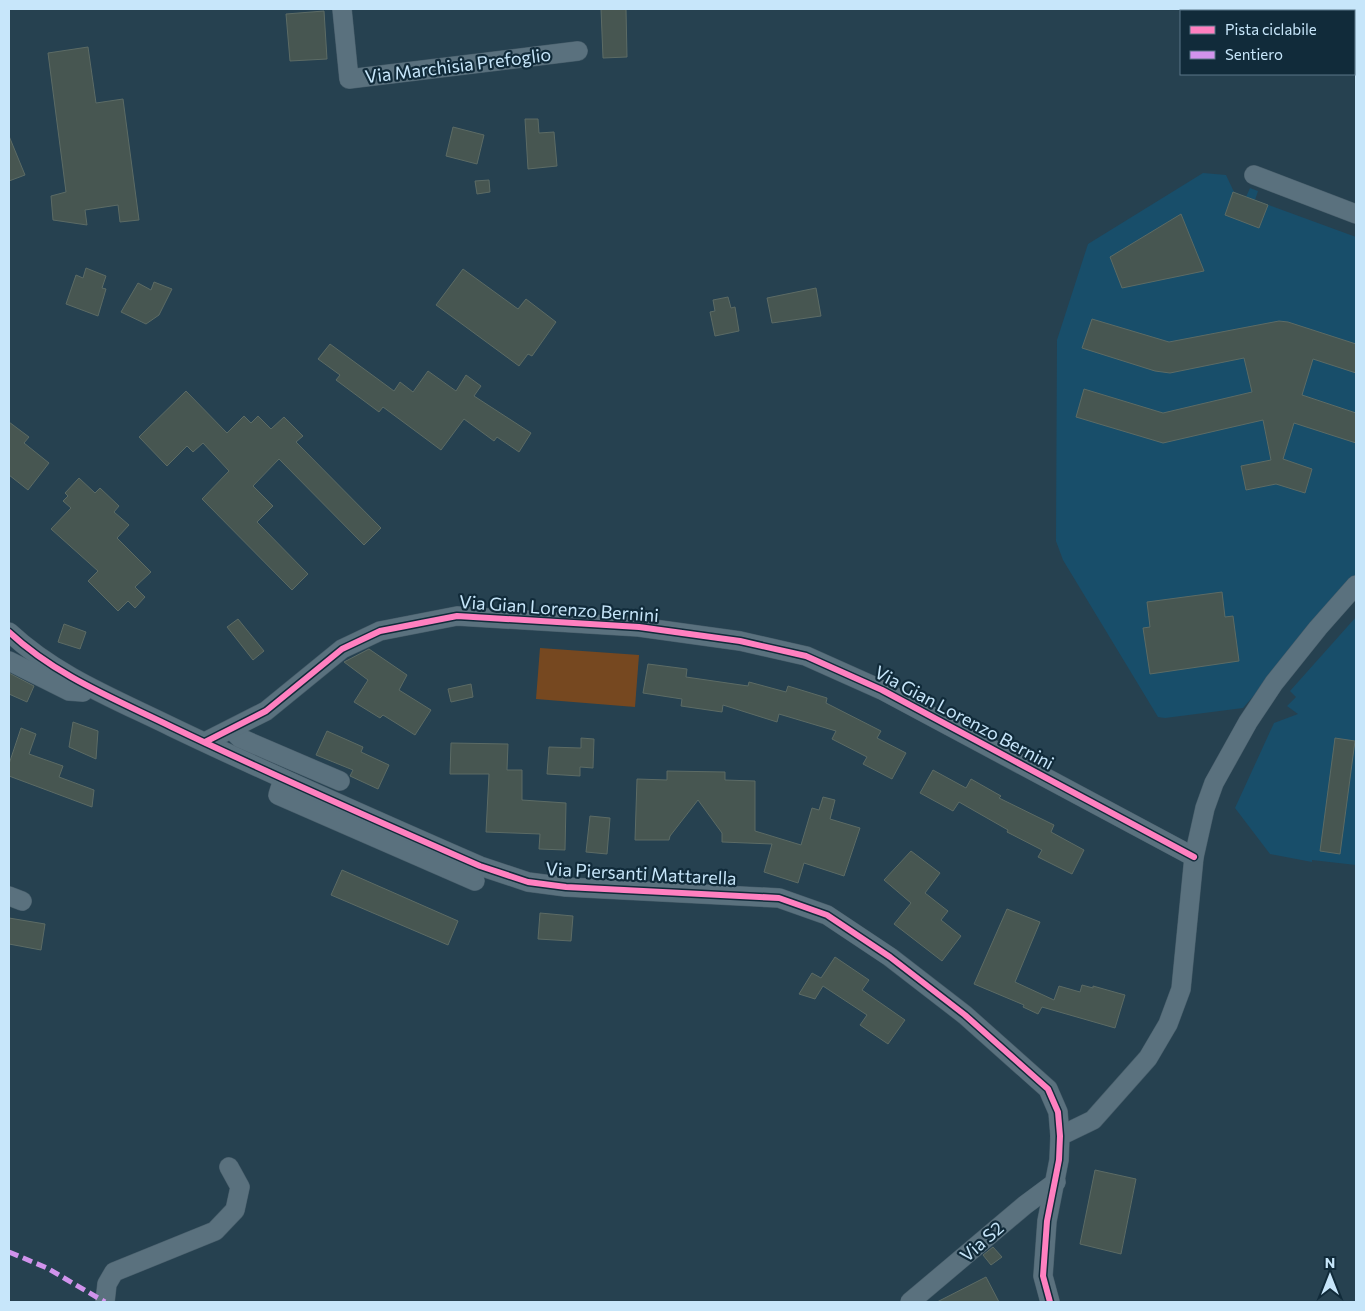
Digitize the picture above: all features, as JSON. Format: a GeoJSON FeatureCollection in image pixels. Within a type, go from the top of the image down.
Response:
{"type":"FeatureCollection","features":[{"type":"Feature","properties":{"kind":"street","name":"Via Marchisia Prefoglio"},"geometry":{"type":"LineString","coordinates":[[342,9],[349,79],[578,51]]}},
{"type":"Feature","properties":{"kind":"street"},"geometry":{"type":"LineString","coordinates":[[1254,175],[1356,214]]}},
{"type":"Feature","properties":{"kind":"street"},"geometry":{"type":"LineString","coordinates":[[1060,1136],[1093,1120],[1148,1058],[1168,1024],[1181,989],[1194,858],[1205,808],[1214,783],[1248,722],[1274,683],[1311,636],[1356,586]]}},
{"type":"Feature","properties":{"kind":"street","name":"Via Gian Lorenzo Bernini"},"geometry":{"type":"LineString","coordinates":[[205,742],[232,730],[281,701],[342,649],[380,631],[456,616],[639,627],[740,641],[806,656],[882,690],[1194,858]]}},
{"type":"Feature","properties":{"kind":"street","name":"Via Piersanti Mattarella"},"geometry":{"type":"LineString","coordinates":[[9,632],[46,663],[103,694],[283,780],[368,826],[480,866],[528,882],[566,887],[766,896],[792,901],[827,915],[854,931],[937,993],[1048,1089],[1058,1112],[1060,1136],[1056,1182],[1047,1221],[1043,1276],[1050,1302]]}},
{"type":"Feature","properties":{"kind":"street"},"geometry":{"type":"LineString","coordinates":[[9,661],[70,691],[103,694]]}},
{"type":"Feature","properties":{"kind":"street"},"geometry":{"type":"LineString","coordinates":[[232,730],[240,738],[340,780]]}},
{"type":"Feature","properties":{"kind":"street"},"geometry":{"type":"LineString","coordinates":[[368,826],[475,881]]}},
{"type":"Feature","properties":{"kind":"street"},"geometry":{"type":"LineString","coordinates":[[104,1302],[107,1284],[114,1272],[215,1231],[235,1210],[240,1187],[229,1167]]}},
{"type":"Feature","properties":{"kind":"street","name":"Via S2"},"geometry":{"type":"LineString","coordinates":[[910,1302],[1025,1205],[1056,1182]]}},
{"type":"Feature","properties":{"kind":"shaded area"},"geometry":{"type":"Polygon","coordinates":[[[1203,173],[1226,175],[1234,192],[1246,197],[1250,188],[1258,191],[1255,200],[1356,237],[1356,578],[1243,708],[1165,718],[1158,717],[1063,560],[1056,541],[1057,340],[1088,244],[1203,173]]]}},
{"type":"Feature","properties":{"kind":"shaded area"},"geometry":{"type":"Polygon","coordinates":[[[1356,617],[1356,865],[1312,860],[1312,862],[1270,854],[1235,808],[1274,723],[1298,714],[1287,706],[1296,697],[1290,691],[1356,617]]]}},
{"type":"Feature","properties":{"kind":"shaded area"},"geometry":{"type":"Polygon","coordinates":[[[540,648],[639,655],[635,707],[536,699],[540,648]]]}},
{"type":"Feature","properties":{"kind":"building"},"geometry":{"type":"Polygon","coordinates":[[[601,9],[626,9],[627,57],[603,58],[601,9]]]}},
{"type":"Feature","properties":{"kind":"building"},"geometry":{"type":"Polygon","coordinates":[[[324,11],[327,59],[290,61],[286,14],[324,11]]]}},
{"type":"Feature","properties":{"kind":"building"},"geometry":{"type":"Polygon","coordinates":[[[88,47],[96,103],[123,99],[139,220],[120,222],[118,205],[85,210],[87,225],[53,220],[51,196],[66,192],[48,53],[88,47]]]}},
{"type":"Feature","properties":{"kind":"building"},"geometry":{"type":"Polygon","coordinates":[[[525,119],[538,119],[539,133],[554,132],[557,166],[528,169],[525,119]]]}},
{"type":"Feature","properties":{"kind":"building"},"geometry":{"type":"Polygon","coordinates":[[[453,127],[484,135],[477,164],[446,156],[453,127]]]}},
{"type":"Feature","properties":{"kind":"building"},"geometry":{"type":"Polygon","coordinates":[[[9,136],[25,175],[9,181],[9,136]]]}},
{"type":"Feature","properties":{"kind":"building"},"geometry":{"type":"Polygon","coordinates":[[[489,180],[490,192],[477,194],[475,181],[489,180]]]}},
{"type":"Feature","properties":{"kind":"building"},"geometry":{"type":"Polygon","coordinates":[[[1233,192],[1268,205],[1259,228],[1225,215],[1233,192]]]}},
{"type":"Feature","properties":{"kind":"building"},"geometry":{"type":"Polygon","coordinates":[[[1181,214],[1204,271],[1122,288],[1110,257],[1181,214]]]}},
{"type":"Feature","properties":{"kind":"building"},"geometry":{"type":"Polygon","coordinates":[[[86,268],[106,276],[102,288],[106,289],[98,316],[66,304],[76,275],[83,278],[86,268]]]}},
{"type":"Feature","properties":{"kind":"building"},"geometry":{"type":"Polygon","coordinates":[[[463,269],[518,309],[526,299],[556,322],[532,356],[528,354],[519,366],[436,305],[463,269]]]}},
{"type":"Feature","properties":{"kind":"building"},"geometry":{"type":"Polygon","coordinates":[[[154,282],[172,289],[159,315],[146,324],[121,312],[138,283],[151,290],[154,282]]]}},
{"type":"Feature","properties":{"kind":"building"},"geometry":{"type":"Polygon","coordinates":[[[816,288],[821,316],[772,323],[767,298],[816,288]]]}},
{"type":"Feature","properties":{"kind":"building"},"geometry":{"type":"Polygon","coordinates":[[[728,297],[731,308],[735,307],[739,331],[715,336],[710,312],[715,311],[713,300],[728,297]]]}},
{"type":"Feature","properties":{"kind":"building"},"geometry":{"type":"Polygon","coordinates":[[[1092,319],[1169,342],[1279,321],[1288,322],[1356,344],[1356,373],[1313,359],[1302,395],[1356,413],[1356,443],[1294,423],[1283,459],[1312,469],[1305,493],[1276,484],[1246,490],[1241,466],[1271,460],[1263,420],[1163,443],[1076,417],[1084,389],[1163,413],[1252,392],[1244,358],[1170,373],[1155,371],[1082,348],[1092,319]]]}},
{"type":"Feature","properties":{"kind":"building"},"geometry":{"type":"Polygon","coordinates":[[[330,344],[394,391],[400,382],[413,392],[428,371],[456,391],[466,375],[481,386],[474,396],[531,433],[519,452],[497,437],[494,441],[464,419],[441,450],[383,407],[379,412],[336,380],[340,375],[318,359],[330,344]]]}},
{"type":"Feature","properties":{"kind":"building"},"geometry":{"type":"Polygon","coordinates":[[[186,391],[227,433],[244,416],[251,423],[258,416],[271,429],[284,417],[303,436],[296,442],[381,528],[364,545],[279,459],[253,486],[273,506],[257,522],[308,574],[292,590],[202,499],[229,471],[203,443],[193,452],[187,446],[167,466],[139,437],[186,391]]]}},
{"type":"Feature","properties":{"kind":"building"},"geometry":{"type":"Polygon","coordinates":[[[9,422],[29,437],[24,443],[49,463],[28,490],[9,475],[9,422]]]}},
{"type":"Feature","properties":{"kind":"building"},"geometry":{"type":"Polygon","coordinates":[[[79,478],[95,493],[100,488],[119,506],[114,512],[129,525],[117,538],[151,572],[135,587],[145,597],[135,608],[128,601],[118,611],[88,581],[98,571],[51,529],[71,508],[63,501],[68,496],[65,493],[79,478]]]}},
{"type":"Feature","properties":{"kind":"building"},"geometry":{"type":"Polygon","coordinates":[[[1222,592],[1225,617],[1233,616],[1239,661],[1150,674],[1143,628],[1150,627],[1147,602],[1222,592]]]}},
{"type":"Feature","properties":{"kind":"building"},"geometry":{"type":"Polygon","coordinates":[[[238,619],[264,651],[253,660],[227,627],[238,619]]]}},
{"type":"Feature","properties":{"kind":"building"},"geometry":{"type":"Polygon","coordinates":[[[64,624],[86,632],[80,649],[58,642],[64,624]]]}},
{"type":"Feature","properties":{"kind":"building"},"geometry":{"type":"Polygon","coordinates":[[[369,649],[407,675],[399,690],[431,710],[415,735],[383,715],[380,718],[354,702],[368,680],[344,662],[369,649]]]}},
{"type":"Feature","properties":{"kind":"building"},"geometry":{"type":"Polygon","coordinates":[[[648,664],[687,669],[686,677],[748,686],[749,682],[786,692],[788,686],[827,698],[826,703],[881,731],[877,738],[906,753],[892,779],[863,764],[867,757],[832,739],[836,731],[779,714],[777,722],[723,705],[722,712],[681,706],[682,699],[643,693],[648,664]]]}},
{"type":"Feature","properties":{"kind":"building"},"geometry":{"type":"Polygon","coordinates":[[[9,673],[34,686],[27,702],[9,694],[9,673]]]}},
{"type":"Feature","properties":{"kind":"building"},"geometry":{"type":"Polygon","coordinates":[[[471,684],[473,697],[451,702],[448,689],[471,684]]]}},
{"type":"Feature","properties":{"kind":"building"},"geometry":{"type":"Polygon","coordinates":[[[73,722],[98,731],[96,759],[69,747],[73,722]]]}},
{"type":"Feature","properties":{"kind":"building"},"geometry":{"type":"Polygon","coordinates":[[[21,728],[36,734],[29,754],[63,766],[59,777],[94,790],[92,807],[9,776],[9,764],[21,728]]]}},
{"type":"Feature","properties":{"kind":"building"},"geometry":{"type":"Polygon","coordinates":[[[327,731],[363,747],[361,752],[389,765],[378,789],[350,776],[353,770],[316,755],[327,731]]]}},
{"type":"Feature","properties":{"kind":"building"},"geometry":{"type":"Polygon","coordinates":[[[581,738],[594,739],[593,768],[580,767],[580,776],[547,774],[549,747],[581,748],[581,738]]]}},
{"type":"Feature","properties":{"kind":"building"},"geometry":{"type":"Polygon","coordinates":[[[1335,738],[1355,741],[1340,854],[1320,851],[1335,738]]]}},
{"type":"Feature","properties":{"kind":"building"},"geometry":{"type":"Polygon","coordinates":[[[451,743],[508,744],[507,770],[522,770],[522,800],[566,803],[565,850],[539,849],[540,834],[486,832],[489,774],[450,774],[451,743]]]}},
{"type":"Feature","properties":{"kind":"building"},"geometry":{"type":"Polygon","coordinates":[[[933,770],[966,788],[971,779],[1001,796],[999,798],[1054,825],[1051,832],[1084,850],[1072,874],[1038,857],[1042,850],[1007,832],[1008,830],[959,802],[953,811],[920,793],[933,770]]]}},
{"type":"Feature","properties":{"kind":"building"},"geometry":{"type":"Polygon","coordinates":[[[667,771],[725,772],[725,780],[755,781],[755,831],[801,845],[812,808],[819,810],[823,797],[835,800],[830,819],[860,828],[844,876],[804,863],[798,883],[764,872],[772,844],[722,842],[722,833],[698,800],[670,836],[669,840],[635,840],[637,779],[667,780],[667,771]]]}},
{"type":"Feature","properties":{"kind":"building"},"geometry":{"type":"Polygon","coordinates":[[[590,816],[610,818],[607,854],[586,852],[590,816]]]}},
{"type":"Feature","properties":{"kind":"building"},"geometry":{"type":"Polygon","coordinates":[[[911,851],[940,873],[925,893],[948,911],[941,920],[961,936],[942,961],[894,924],[911,903],[884,880],[911,851]]]}},
{"type":"Feature","properties":{"kind":"building"},"geometry":{"type":"Polygon","coordinates":[[[342,870],[458,921],[448,945],[331,895],[342,870]]]}},
{"type":"Feature","properties":{"kind":"building"},"geometry":{"type":"Polygon","coordinates":[[[1007,909],[1040,922],[1015,982],[1054,1000],[1059,986],[1080,992],[1082,985],[1093,988],[1093,986],[1125,995],[1115,1028],[1042,1007],[1038,1014],[1023,1007],[1024,1005],[974,984],[1007,909]]]}},
{"type":"Feature","properties":{"kind":"building"},"geometry":{"type":"Polygon","coordinates":[[[540,913],[573,916],[571,941],[538,939],[540,913]]]}},
{"type":"Feature","properties":{"kind":"building"},"geometry":{"type":"Polygon","coordinates":[[[9,918],[45,924],[41,950],[9,944],[9,918]]]}},
{"type":"Feature","properties":{"kind":"building"},"geometry":{"type":"Polygon","coordinates":[[[835,957],[869,980],[862,990],[905,1020],[888,1044],[860,1025],[867,1015],[823,986],[815,999],[799,994],[812,973],[821,978],[835,957]]]}},
{"type":"Feature","properties":{"kind":"building"},"geometry":{"type":"Polygon","coordinates":[[[1095,1170],[1136,1179],[1121,1254],[1080,1244],[1095,1170]]]}},
{"type":"Feature","properties":{"kind":"building"},"geometry":{"type":"Polygon","coordinates":[[[993,1247],[1002,1257],[991,1265],[983,1255],[993,1247]]]}},
{"type":"Feature","properties":{"kind":"building"},"geometry":{"type":"Polygon","coordinates":[[[986,1277],[999,1302],[937,1302],[986,1277]]]}},
{"type":"Feature","properties":{"kind":"marked path"},"geometry":{"type":"LineString","coordinates":[[9,1252],[47,1268],[105,1302]]}},
{"type":"Feature","properties":{"kind":"cycle path"},"geometry":{"type":"LineString","coordinates":[[205,742],[266,711],[342,649],[380,631],[457,616],[639,627],[740,641],[806,656],[882,690],[1194,857]]}},
{"type":"Feature","properties":{"kind":"cycle path"},"geometry":{"type":"LineString","coordinates":[[9,632],[27,648],[87,686],[287,781],[480,866],[528,882],[566,887],[779,898],[827,915],[890,957],[965,1015],[1048,1089],[1058,1112],[1060,1136],[1059,1160],[1047,1221],[1043,1276],[1050,1302]]}}]}
